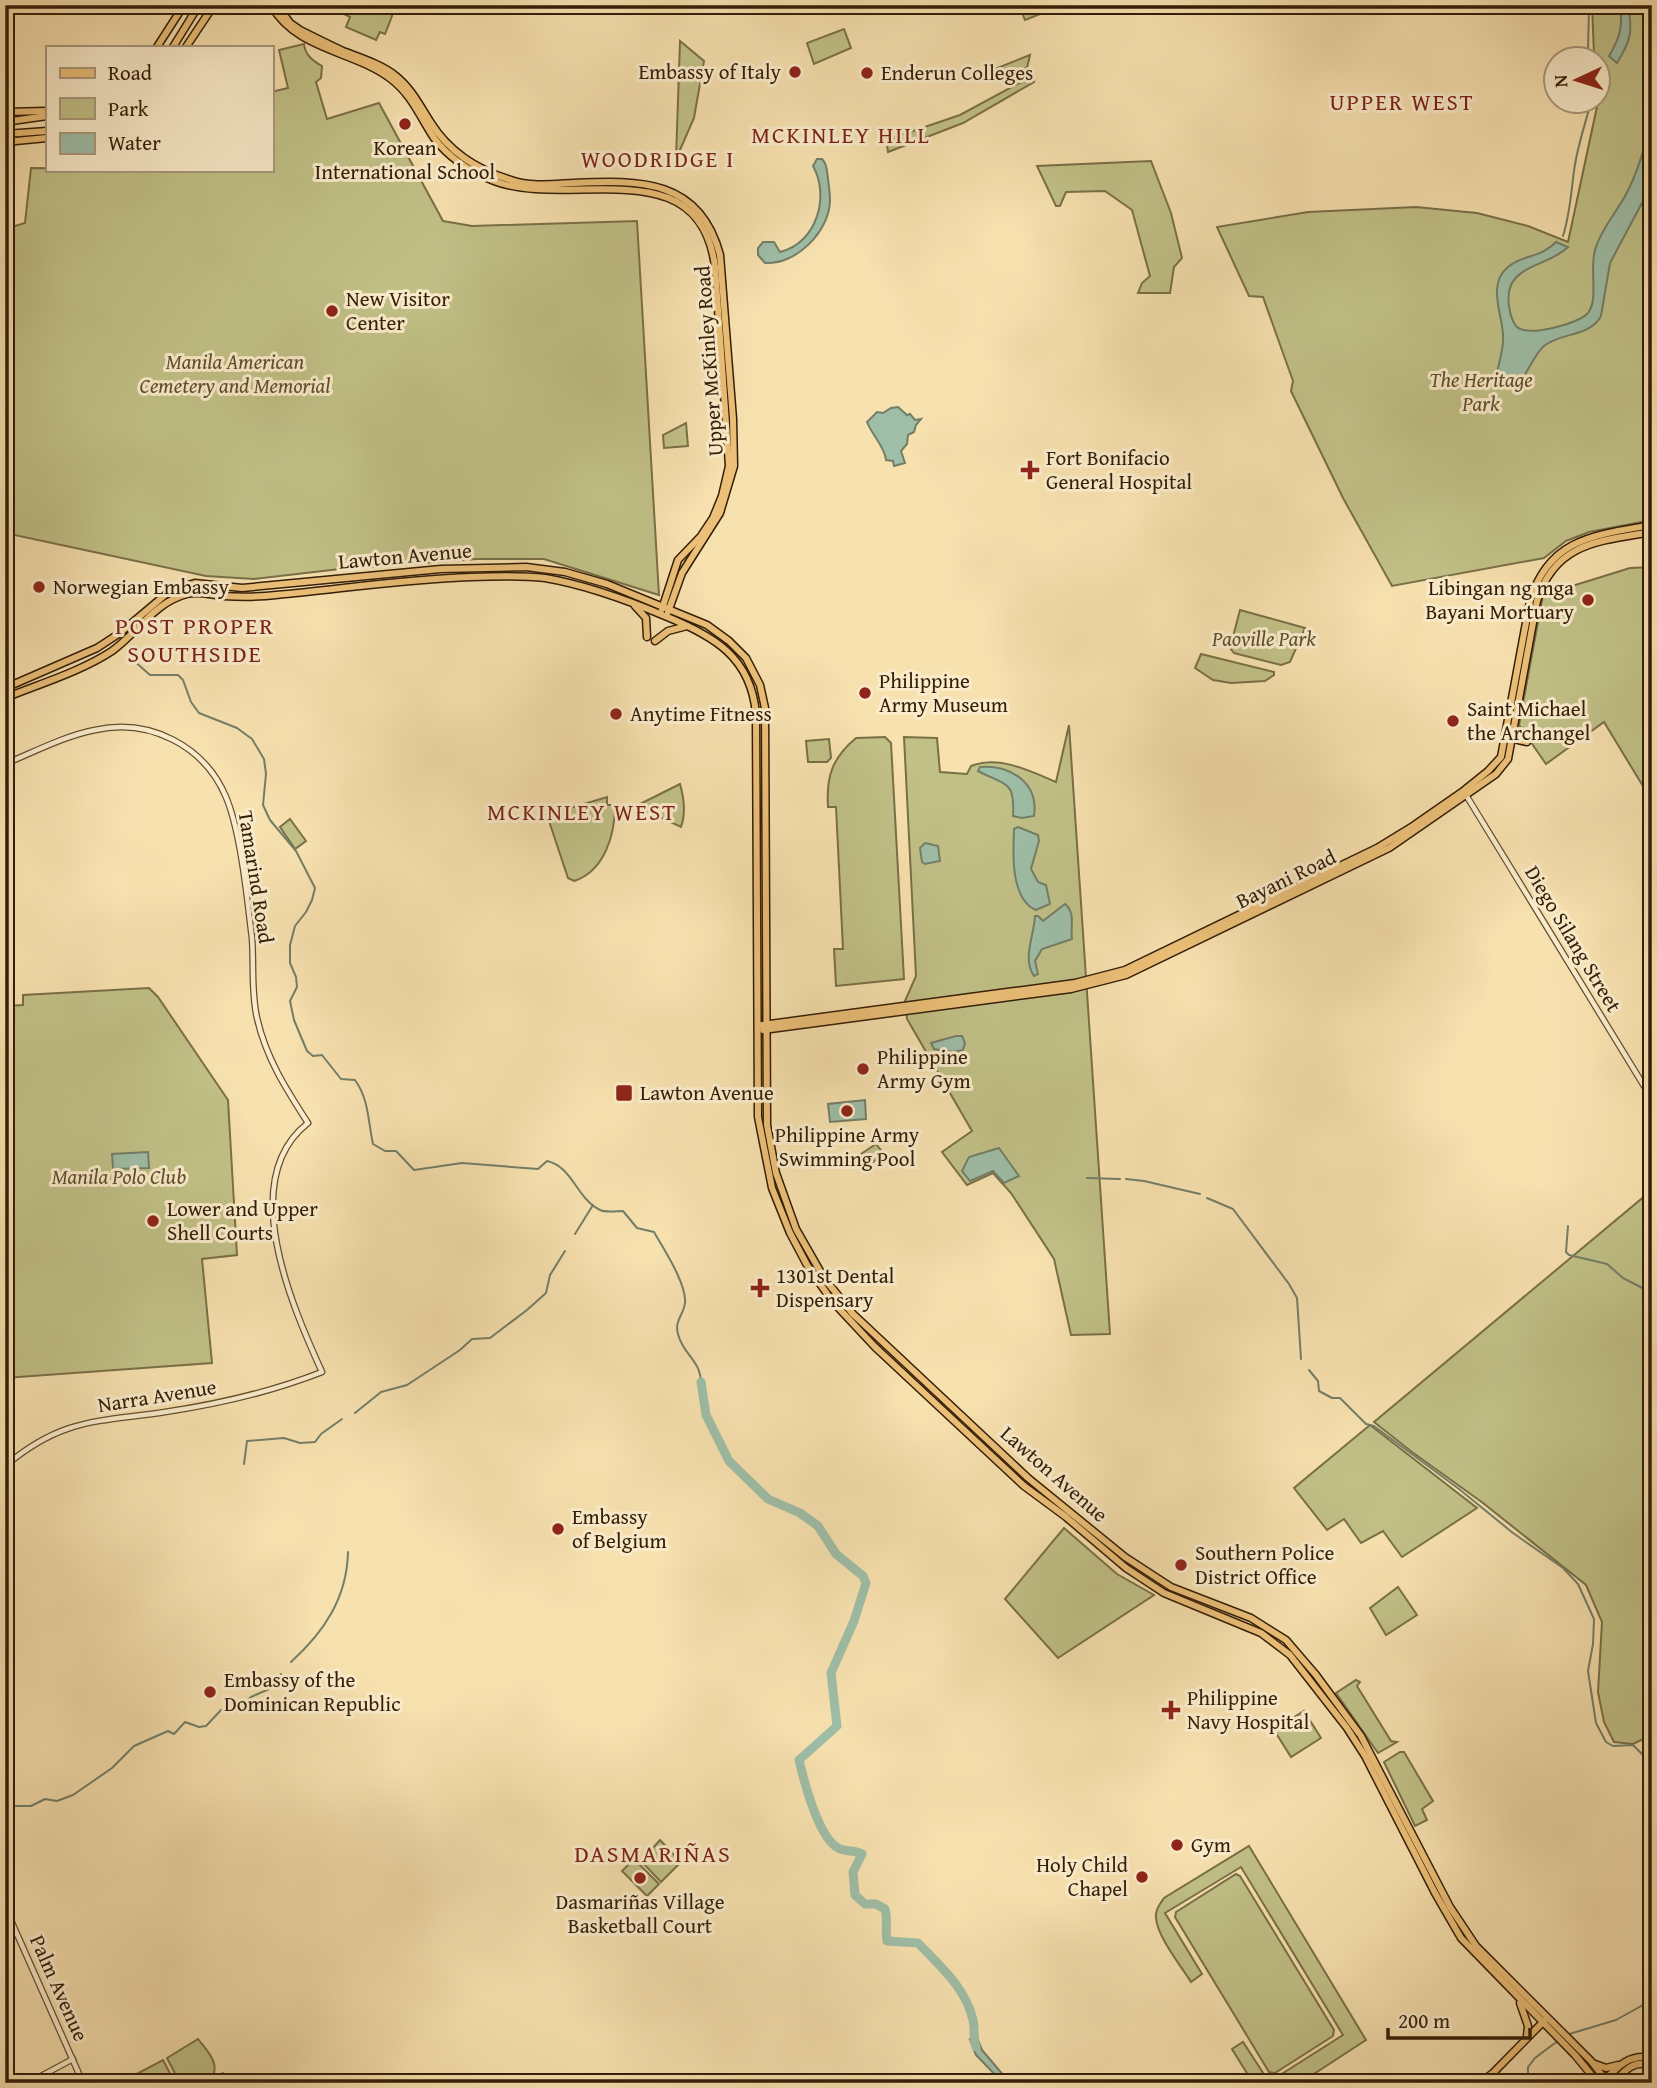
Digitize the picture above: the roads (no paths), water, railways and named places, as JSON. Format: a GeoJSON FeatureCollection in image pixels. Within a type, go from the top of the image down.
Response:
{"type":"FeatureCollection","features":[{"type":"Feature","properties":{"kind":"main road"},"geometry":{"type":"LineString","coordinates":[[157,46],[184,5]]}},
{"type":"Feature","properties":{"kind":"main road"},"geometry":{"type":"LineString","coordinates":[[174,46],[199,5]]}},
{"type":"Feature","properties":{"kind":"main road"},"geometry":{"type":"LineString","coordinates":[[187,46],[212,5]]}},
{"type":"Feature","properties":{"kind":"main road","name":"Upper McKinley Road"},"geometry":{"type":"LineString","coordinates":[[271,5],[283,23],[297,34],[390,78],[423,114]]}},
{"type":"Feature","properties":{"kind":"main road","name":"Upper McKinley Road"},"geometry":{"type":"LineString","coordinates":[[277,5],[290,23],[300,30],[393,74],[407,86],[435,138],[447,153],[476,173],[529,190],[654,192],[680,204],[696,218],[704,230],[712,247],[715,267],[729,466],[713,518],[701,536],[678,560],[663,615]]}},
{"type":"Feature","properties":{"kind":"main road"},"geometry":{"type":"LineString","coordinates":[[8,112],[46,111]]}},
{"type":"Feature","properties":{"kind":"main road"},"geometry":{"type":"LineString","coordinates":[[5,122],[46,116]]}},
{"type":"Feature","properties":{"kind":"main road"},"geometry":{"type":"LineString","coordinates":[[7,134],[46,131]]}},
{"type":"Feature","properties":{"kind":"main road"},"geometry":{"type":"LineString","coordinates":[[5,142],[46,138]]}},
{"type":"Feature","properties":{"kind":"main road","name":"Bayani Road"},"geometry":{"type":"LineString","coordinates":[[835,1020],[1107,976],[1377,848],[1404,832],[1485,774],[1501,757],[1530,601],[1540,575],[1557,555],[1572,545],[1652,525]]}},
{"type":"Feature","properties":{"kind":"main road","name":"Bayani Road"},"geometry":{"type":"LineString","coordinates":[[757,1028],[1071,989],[1126,975],[1389,848],[1504,765],[1510,754],[1537,601],[1546,577],[1573,551],[1607,536],[1652,532]]}},
{"type":"Feature","properties":{"kind":"main road","name":"Lawton Avenue"},"geometry":{"type":"LineString","coordinates":[[5,688],[97,648],[111,640],[164,595],[195,583],[242,588],[441,569],[545,568],[584,578],[666,608],[707,625],[729,641],[752,668],[763,697],[766,774],[766,1114],[776,1173],[803,1244],[839,1297],[880,1341],[1028,1478],[1125,1557],[1171,1587],[1263,1624],[1296,1649],[1361,1736],[1461,1926],[1476,1946],[1605,2082]]}},
{"type":"Feature","properties":{"kind":"main road","name":"Lawton Avenue"},"geometry":{"type":"LineString","coordinates":[[5,698],[102,657],[168,602],[195,593],[272,596],[451,578],[527,576],[583,586],[628,601],[689,626],[714,639],[728,651],[746,676],[754,695],[756,721],[758,1117],[772,1188],[797,1247],[832,1301],[874,1347],[1014,1477],[1126,1568],[1164,1593],[1261,1633],[1290,1655],[1347,1728],[1365,1756],[1450,1922],[1474,1953],[1517,1997],[1545,2020]]}},
{"type":"Feature","properties":{"kind":"main road"},"geometry":{"type":"LineString","coordinates":[[628,601],[645,617],[651,639],[689,626]]}},
{"type":"Feature","properties":{"kind":"main road"},"geometry":{"type":"LineString","coordinates":[[1514,730],[1519,740],[1527,742]]}},
{"type":"Feature","properties":{"kind":"main road"},"geometry":{"type":"LineString","coordinates":[[765,1009],[771,1018],[783,1026],[765,1043]]}},
{"type":"Feature","properties":{"kind":"main road"},"geometry":{"type":"LineString","coordinates":[[1517,1997],[1528,2026],[1526,2038]]}},
{"type":"Feature","properties":{"kind":"main road"},"geometry":{"type":"LineString","coordinates":[[1480,2083],[1545,2020]]}},
{"type":"Feature","properties":{"kind":"main road","name":"Lawton Avenue"},"geometry":{"type":"LineString","coordinates":[[1567,2043],[1591,2061],[1605,2082]]}},
{"type":"Feature","properties":{"kind":"main road"},"geometry":{"type":"LineString","coordinates":[[1605,2082],[1637,2056],[1652,2057]]}},
{"type":"Feature","properties":{"kind":"main road"},"geometry":{"type":"LineString","coordinates":[[1591,2061],[1606,2068],[1638,2063],[1652,2065]]}},
{"type":"Feature","properties":{"kind":"main road"},"geometry":{"type":"LineString","coordinates":[[1622,2083],[1624,2066]]}},
{"type":"Feature","properties":{"kind":"street","name":"Tamarind Road"},"geometry":{"type":"LineString","coordinates":[[5,764],[94,730],[123,726],[146,729],[163,734],[194,753],[211,771],[227,798],[241,863],[252,942],[255,1009],[260,1030],[272,1064],[308,1123],[293,1136],[279,1164],[275,1185],[274,1221],[276,1242],[288,1291],[322,1372]]}},
{"type":"Feature","properties":{"kind":"street","name":"Diego Silang Street"},"geometry":{"type":"LineString","coordinates":[[1466,795],[1652,1099]]}},
{"type":"Feature","properties":{"kind":"street","name":"Narra Avenue"},"geometry":{"type":"LineString","coordinates":[[5,1466],[33,1444],[74,1426],[239,1399],[292,1384],[322,1372]]}},
{"type":"Feature","properties":{"kind":"street","name":"Palm Avenue"},"geometry":{"type":"LineString","coordinates":[[5,1907],[83,2083]]}},
{"type":"Feature","properties":{"kind":"street"},"geometry":{"type":"LineString","coordinates":[[28,2083],[73,2059]]}},
{"type":"Feature","properties":{"kind":"water"},"geometry":{"type":"Polygon","coordinates":[[[1620,5],[1628,5],[1628,42],[1617,63],[1612,59],[1612,50],[1620,32],[1620,5]]]}},
{"type":"Feature","properties":{"kind":"water"},"geometry":{"type":"Polygon","coordinates":[[[1652,115],[1652,177],[1643,201],[1610,263],[1601,316],[1590,328],[1544,346],[1517,383],[1505,385],[1497,372],[1503,340],[1497,299],[1498,282],[1502,274],[1513,263],[1544,251],[1556,242],[1568,247],[1516,278],[1509,293],[1513,322],[1522,329],[1541,330],[1563,325],[1587,314],[1593,301],[1596,247],[1634,177],[1652,115]]]}},
{"type":"Feature","properties":{"kind":"water"},"geometry":{"type":"Polygon","coordinates":[[[817,159],[822,159],[826,165],[829,190],[830,201],[824,224],[809,244],[799,252],[788,259],[765,263],[758,255],[758,248],[763,242],[774,242],[780,252],[793,247],[811,229],[817,217],[820,191],[813,166],[817,159]]]}},
{"type":"Feature","properties":{"kind":"water"},"geometry":{"type":"Polygon","coordinates":[[[898,407],[915,420],[921,419],[914,432],[908,435],[907,444],[901,451],[905,463],[894,466],[893,461],[886,460],[867,422],[877,412],[883,413],[898,407]]]}},
{"type":"Feature","properties":{"kind":"water"},"geometry":{"type":"Polygon","coordinates":[[[980,767],[1002,769],[1020,778],[1032,794],[1034,816],[1013,816],[1010,790],[978,771],[980,767]]]}},
{"type":"Feature","properties":{"kind":"water"},"geometry":{"type":"Polygon","coordinates":[[[1018,827],[1038,835],[1039,841],[1031,869],[1038,882],[1046,885],[1050,904],[1036,910],[1021,896],[1017,886],[1013,850],[1014,829],[1018,827]]]}},
{"type":"Feature","properties":{"kind":"water"},"geometry":{"type":"Polygon","coordinates":[[[925,843],[938,846],[940,861],[925,864],[922,862],[920,848],[925,843]]]}},
{"type":"Feature","properties":{"kind":"water"},"geometry":{"type":"Polygon","coordinates":[[[1065,904],[1072,916],[1072,939],[1042,949],[1035,961],[1038,974],[1034,976],[1029,955],[1035,916],[1043,921],[1065,904]]]}},
{"type":"Feature","properties":{"kind":"water"},"geometry":{"type":"Polygon","coordinates":[[[962,1036],[965,1043],[963,1050],[953,1052],[934,1049],[931,1043],[962,1036]]]}},
{"type":"Feature","properties":{"kind":"water","name":"Philippine Army Swimming Pool"},"geometry":{"type":"Polygon","coordinates":[[[865,1100],[866,1119],[830,1122],[828,1104],[865,1100]]]}},
{"type":"Feature","properties":{"kind":"water"},"geometry":{"type":"Polygon","coordinates":[[[999,1148],[1019,1176],[1004,1183],[993,1171],[970,1181],[962,1171],[969,1157],[999,1148]]]}},
{"type":"Feature","properties":{"kind":"water"},"geometry":{"type":"Polygon","coordinates":[[[148,1152],[149,1168],[113,1169],[112,1154],[148,1152]]]}},
{"type":"Feature","properties":{"kind":"water"},"geometry":{"type":"Polygon","coordinates":[[[977,2038],[982,2050],[1010,2083],[1003,2083],[976,2055],[970,2039],[977,2038]]]}},
{"type":"Feature","properties":{"kind":"waterway"},"geometry":{"type":"LineString","coordinates":[[1588,46],[1589,5]]}},
{"type":"Feature","properties":{"kind":"waterway"},"geometry":{"type":"LineString","coordinates":[[1563,236],[1577,153],[1587,116]]}},
{"type":"Feature","properties":{"kind":"waterway"},"geometry":{"type":"LineString","coordinates":[[133,660],[150,675],[178,675],[199,713],[237,728],[252,739],[264,759],[266,774],[263,805],[270,820],[296,851],[315,888],[306,912],[295,926],[290,945],[290,963],[297,987],[290,1001],[294,1020],[307,1051],[313,1056],[322,1055],[341,1079],[355,1080],[360,1087],[366,1103],[373,1144],[385,1151],[396,1151],[414,1170],[462,1163],[538,1169],[547,1161],[563,1170],[592,1205],[602,1211],[623,1211],[637,1228],[654,1232],[674,1266],[685,1295],[684,1307],[677,1325],[678,1334],[698,1368],[701,1382]]}},
{"type":"Feature","properties":{"kind":"waterway"},"geometry":{"type":"LineString","coordinates":[[1087,1178],[1120,1179]]}},
{"type":"Feature","properties":{"kind":"waterway"},"geometry":{"type":"LineString","coordinates":[[1126,1179],[1200,1194]]}},
{"type":"Feature","properties":{"kind":"waterway"},"geometry":{"type":"LineString","coordinates":[[1207,1198],[1233,1209],[1289,1284],[1297,1298],[1301,1359]]}},
{"type":"Feature","properties":{"kind":"waterway"},"geometry":{"type":"LineString","coordinates":[[575,1234],[593,1205]]}},
{"type":"Feature","properties":{"kind":"waterway"},"geometry":{"type":"LineString","coordinates":[[1568,1226],[1566,1252],[1569,1255],[1607,1264],[1623,1278],[1652,1293]]}},
{"type":"Feature","properties":{"kind":"waterway"},"geometry":{"type":"LineString","coordinates":[[355,1413],[381,1392],[407,1385],[472,1339],[490,1338],[527,1310],[546,1293],[550,1275],[565,1251]]}},
{"type":"Feature","properties":{"kind":"waterway"},"geometry":{"type":"LineString","coordinates":[[1309,1370],[1318,1381],[1319,1391],[1332,1398],[1340,1398],[1366,1424],[1374,1426],[1459,1489],[1513,1533],[1563,1568],[1578,1584],[1594,1619],[1588,1671],[1596,1723],[1606,1742],[1613,1746],[1633,1745],[1652,1764]]}},
{"type":"Feature","properties":{"kind":"waterway"},"geometry":{"type":"LineString","coordinates":[[701,1382],[706,1415],[729,1461],[768,1499],[800,1513],[818,1526],[836,1554],[863,1576],[866,1583],[854,1621],[831,1673],[837,1726],[799,1760],[825,1835],[840,1849],[862,1854],[853,1872],[855,1895],[865,1904],[876,1904],[885,1909],[887,1941],[918,1943],[951,1978],[969,2008],[974,2023],[976,2047]]}},
{"type":"Feature","properties":{"kind":"waterway"},"geometry":{"type":"LineString","coordinates":[[244,1464],[247,1441],[284,1438],[300,1443],[315,1442],[321,1434],[342,1419]]}},
{"type":"Feature","properties":{"kind":"waterway"},"geometry":{"type":"LineString","coordinates":[[291,1662],[314,1639],[332,1613],[347,1569],[348,1552]]}},
{"type":"Feature","properties":{"kind":"waterway"},"geometry":{"type":"LineString","coordinates":[[5,1811],[12,1806],[31,1806],[45,1799],[57,1801],[73,1795],[112,1768],[134,1746],[168,1731],[174,1734],[185,1722],[199,1727],[206,1726],[221,1710],[238,1709],[251,1697],[269,1689],[281,1674]]}},
{"type":"Feature","properties":{"kind":"waterway"},"geometry":{"type":"LineString","coordinates":[[1566,2035],[1616,2020],[1652,2000]]}},
{"type":"Feature","properties":{"kind":"waterway"},"geometry":{"type":"LineString","coordinates":[[1528,2083],[1528,2067],[1535,2058],[1559,2040]]}},
{"type":"Feature","properties":{"kind":"place","name":"Embassy of Italy"},"geometry":{"type":"Point","coordinates":[795,72]}},
{"type":"Feature","properties":{"kind":"place","name":"Enderun Colleges"},"geometry":{"type":"Point","coordinates":[867,73]}},
{"type":"Feature","properties":{"kind":"place","name":"Korean International School"},"geometry":{"type":"Point","coordinates":[405,124]}},
{"type":"Feature","properties":{"kind":"place","name":"New Visitor Center"},"geometry":{"type":"Point","coordinates":[332,311]}},
{"type":"Feature","properties":{"kind":"place","name":"Fort Bonifacio General Hospital"},"geometry":{"type":"Point","coordinates":[1030,470]}},
{"type":"Feature","properties":{"kind":"place","name":"Norwegian Embassy"},"geometry":{"type":"Point","coordinates":[39,587]}},
{"type":"Feature","properties":{"kind":"place","name":"Libingan ng mga Bayani Mortuary"},"geometry":{"type":"Point","coordinates":[1588,600]}},
{"type":"Feature","properties":{"kind":"place","name":"Philippine Army Museum"},"geometry":{"type":"Point","coordinates":[865,693]}},
{"type":"Feature","properties":{"kind":"place","name":"Anytime Fitness"},"geometry":{"type":"Point","coordinates":[616,714]}},
{"type":"Feature","properties":{"kind":"place","name":"Saint Michael the Archangel"},"geometry":{"type":"Point","coordinates":[1453,721]}},
{"type":"Feature","properties":{"kind":"place","name":"Philippine Army Gym"},"geometry":{"type":"Point","coordinates":[863,1069]}},
{"type":"Feature","properties":{"kind":"place","name":"Lawton Avenue"},"geometry":{"type":"Point","coordinates":[624,1093]}},
{"type":"Feature","properties":{"kind":"place","name":"Philippine Army Swimming Pool"},"geometry":{"type":"Point","coordinates":[847,1111]}},
{"type":"Feature","properties":{"kind":"place","name":"Lower and Upper Shell Courts"},"geometry":{"type":"Point","coordinates":[153,1221]}},
{"type":"Feature","properties":{"kind":"place","name":"1301st Dental Dispensary"},"geometry":{"type":"Point","coordinates":[760,1288]}},
{"type":"Feature","properties":{"kind":"place","name":"Embassy of Belgium"},"geometry":{"type":"Point","coordinates":[558,1529]}},
{"type":"Feature","properties":{"kind":"place","name":"Southern Police District Office"},"geometry":{"type":"Point","coordinates":[1181,1565]}},
{"type":"Feature","properties":{"kind":"place","name":"Embassy of the Dominican Republic"},"geometry":{"type":"Point","coordinates":[210,1692]}},
{"type":"Feature","properties":{"kind":"place","name":"Philippine Navy Hospital"},"geometry":{"type":"Point","coordinates":[1171,1710]}},
{"type":"Feature","properties":{"kind":"place","name":"Gym"},"geometry":{"type":"Point","coordinates":[1177,1845]}},
{"type":"Feature","properties":{"kind":"place","name":"Holy Child Chapel"},"geometry":{"type":"Point","coordinates":[1142,1877]}},
{"type":"Feature","properties":{"kind":"place","name":"Dasmariñas Village Basketball Court"},"geometry":{"type":"Point","coordinates":[640,1878]}},
{"type":"Feature","properties":{"kind":"district","name":"UPPER WEST"},"geometry":{"type":"Point","coordinates":[1402,102]}},
{"type":"Feature","properties":{"kind":"district","name":"MCKINLEY HILL"},"geometry":{"type":"Point","coordinates":[841,135]}},
{"type":"Feature","properties":{"kind":"district","name":"WOODRIDGE I"},"geometry":{"type":"Point","coordinates":[658,159]}},
{"type":"Feature","properties":{"kind":"district","name":"POST PROPER SOUTHSIDE"},"geometry":{"type":"Point","coordinates":[195,640]}},
{"type":"Feature","properties":{"kind":"district","name":"MCKINLEY WEST"},"geometry":{"type":"Point","coordinates":[582,812]}},
{"type":"Feature","properties":{"kind":"district","name":"DASMARIÑAS"},"geometry":{"type":"Point","coordinates":[653,1854]}},
{"type":"Feature","properties":{"kind":"park label","name":"Manila American Cemetery and Memorial"},"geometry":{"type":"Point","coordinates":[235,374]}},
{"type":"Feature","properties":{"kind":"park label","name":"The Heritage Park"},"geometry":{"type":"Point","coordinates":[1481,392]}},
{"type":"Feature","properties":{"kind":"park label","name":"Paoville Park"},"geometry":{"type":"Point","coordinates":[1264,639]}},
{"type":"Feature","properties":{"kind":"park label","name":"Manila Polo Club"},"geometry":{"type":"Point","coordinates":[119,1177]}}]}
